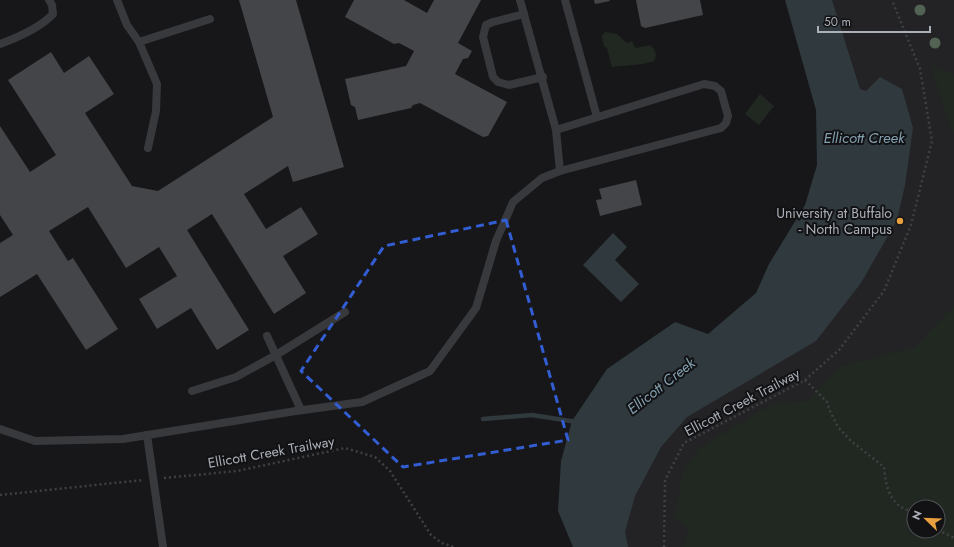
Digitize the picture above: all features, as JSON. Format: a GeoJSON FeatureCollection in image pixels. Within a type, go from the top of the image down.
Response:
{"type":"FeatureCollection","features":[{"type":"Feature","properties":{"kind":"lane"},"geometry":{"type":"LineString","coordinates":[[0,44],[18,37],[47,20],[53,14],[52,5],[49,0]]}},
{"type":"Feature","properties":{"kind":"lane"},"geometry":{"type":"LineString","coordinates":[[117,0],[127,24],[139,42],[157,84],[156,111],[148,148]]}},
{"type":"Feature","properties":{"kind":"lane"},"geometry":{"type":"LineString","coordinates":[[520,0],[543,78],[556,130],[560,171]]}},
{"type":"Feature","properties":{"kind":"lane"},"geometry":{"type":"LineString","coordinates":[[565,0],[597,117]]}},
{"type":"Feature","properties":{"kind":"lane"},"geometry":{"type":"LineString","coordinates":[[524,14],[492,22],[486,25],[483,37],[493,77],[498,82],[509,84],[543,78]]}},
{"type":"Feature","properties":{"kind":"lane"},"geometry":{"type":"LineString","coordinates":[[139,42],[210,20]]}},
{"type":"Feature","properties":{"kind":"lane"},"geometry":{"type":"LineString","coordinates":[[0,430],[35,440],[123,439],[302,410],[362,402],[430,371],[476,308],[496,241],[513,202],[542,178],[560,171],[721,128],[726,122],[728,116],[721,91],[715,86],[704,84],[556,130]]}},
{"type":"Feature","properties":{"kind":"lane"},"geometry":{"type":"LineString","coordinates":[[192,391],[236,377],[276,355],[345,312]]}},
{"type":"Feature","properties":{"kind":"lane"},"geometry":{"type":"LineString","coordinates":[[267,336],[302,410]]}},
{"type":"Feature","properties":{"kind":"lane"},"geometry":{"type":"LineString","coordinates":[[148,435],[162,547]]}},
{"type":"Feature","properties":{"kind":"path","name":"Ellicott Creek Trailway"},"geometry":{"type":"LineString","coordinates":[[664,547],[665,480],[684,443],[805,380],[839,350],[884,291],[911,225],[932,141],[920,69],[892,0]]}},
{"type":"Feature","properties":{"kind":"path"},"geometry":{"type":"LineString","coordinates":[[805,380],[827,402],[838,427],[851,441],[884,467],[885,480],[891,498],[906,509]]}},
{"type":"Feature","properties":{"kind":"path","name":"Ellicott Creek Trailway"},"geometry":{"type":"LineString","coordinates":[[0,495],[237,471],[345,448],[375,457],[390,471],[431,535],[442,543],[454,547]]}},
{"type":"Feature","properties":{"kind":"highlighted area"},"geometry":{"type":"Polygon","coordinates":[[[506,220],[568,440],[403,467],[301,371],[384,246],[506,220]]]}},
{"type":"Feature","properties":{"kind":"shaded area","name":"University at Buffalo - North Campus"},"geometry":{"type":"Polygon","coordinates":[[[811,0],[954,0],[954,547],[609,547],[612,424],[728,333],[873,144],[811,0]]]}},
{"type":"Feature","properties":{"kind":"shaded area"},"geometry":{"type":"Polygon","coordinates":[[[605,32],[617,34],[627,43],[632,41],[636,48],[650,45],[653,48],[656,57],[654,61],[643,64],[612,67],[602,36],[605,32]]]}},
{"type":"Feature","properties":{"kind":"shaded area"},"geometry":{"type":"Polygon","coordinates":[[[931,65],[954,75],[954,132],[951,130],[931,65]]]}},
{"type":"Feature","properties":{"kind":"shaded area"},"geometry":{"type":"Polygon","coordinates":[[[760,94],[774,106],[759,125],[745,114],[760,94]]]}},
{"type":"Feature","properties":{"kind":"shaded area"},"geometry":{"type":"Polygon","coordinates":[[[954,306],[954,547],[683,547],[688,529],[675,517],[682,475],[700,447],[772,404],[808,401],[838,367],[914,347],[954,306]]]}},
{"type":"Feature","properties":{"kind":"water","name":"Ellicott Creek"},"geometry":{"type":"Polygon","coordinates":[[[785,0],[832,0],[860,89],[866,91],[880,77],[902,89],[913,128],[905,185],[897,220],[861,283],[816,341],[687,417],[661,447],[635,496],[625,532],[628,547],[573,547],[558,511],[561,461],[572,421],[607,369],[675,322],[708,334],[756,293],[769,264],[805,205],[817,165],[816,110],[785,0]]]}},
{"type":"Feature","properties":{"kind":"water"},"geometry":{"type":"Polygon","coordinates":[[[613,233],[627,247],[615,260],[639,284],[621,302],[583,265],[613,233]]]}},
{"type":"Feature","properties":{"kind":"building"},"geometry":{"type":"Polygon","coordinates":[[[239,0],[296,0],[344,167],[293,182],[288,166],[244,194],[266,229],[301,207],[318,234],[283,256],[306,293],[274,314],[212,214],[187,230],[249,330],[217,350],[191,308],[157,329],[139,299],[177,276],[159,247],[126,268],[88,207],[49,231],[68,261],[73,258],[118,329],[86,350],[37,274],[0,297],[0,243],[13,235],[0,215],[0,126],[30,172],[56,155],[8,80],[51,52],[64,73],[89,56],[114,94],[85,113],[132,186],[158,191],[273,117],[239,0]]]}},
{"type":"Feature","properties":{"kind":"building"},"geometry":{"type":"Polygon","coordinates":[[[354,0],[404,0],[427,13],[434,0],[481,0],[458,43],[472,51],[468,58],[463,59],[455,74],[507,102],[488,136],[483,137],[420,103],[413,105],[411,108],[358,120],[355,107],[351,105],[345,79],[406,66],[414,51],[399,43],[394,44],[345,17],[354,0]]]}},
{"type":"Feature","properties":{"kind":"building"},"geometry":{"type":"Polygon","coordinates":[[[594,0],[609,0],[610,1],[595,4],[594,0]]]}},
{"type":"Feature","properties":{"kind":"building"},"geometry":{"type":"Polygon","coordinates":[[[636,0],[700,0],[703,15],[645,28],[641,26],[636,0]]]}},
{"type":"Feature","properties":{"kind":"building"},"geometry":{"type":"Polygon","coordinates":[[[636,180],[642,205],[600,216],[596,200],[602,199],[599,189],[636,180]]]}},
{"type":"Feature","properties":{"kind":"waterway"},"geometry":{"type":"LineString","coordinates":[[483,419],[532,415],[577,422]]}},
{"type":"Feature","properties":{"kind":"place","name":"University at Buffalo - North Campus"},"geometry":{"type":"Point","coordinates":[900,221]}}]}
